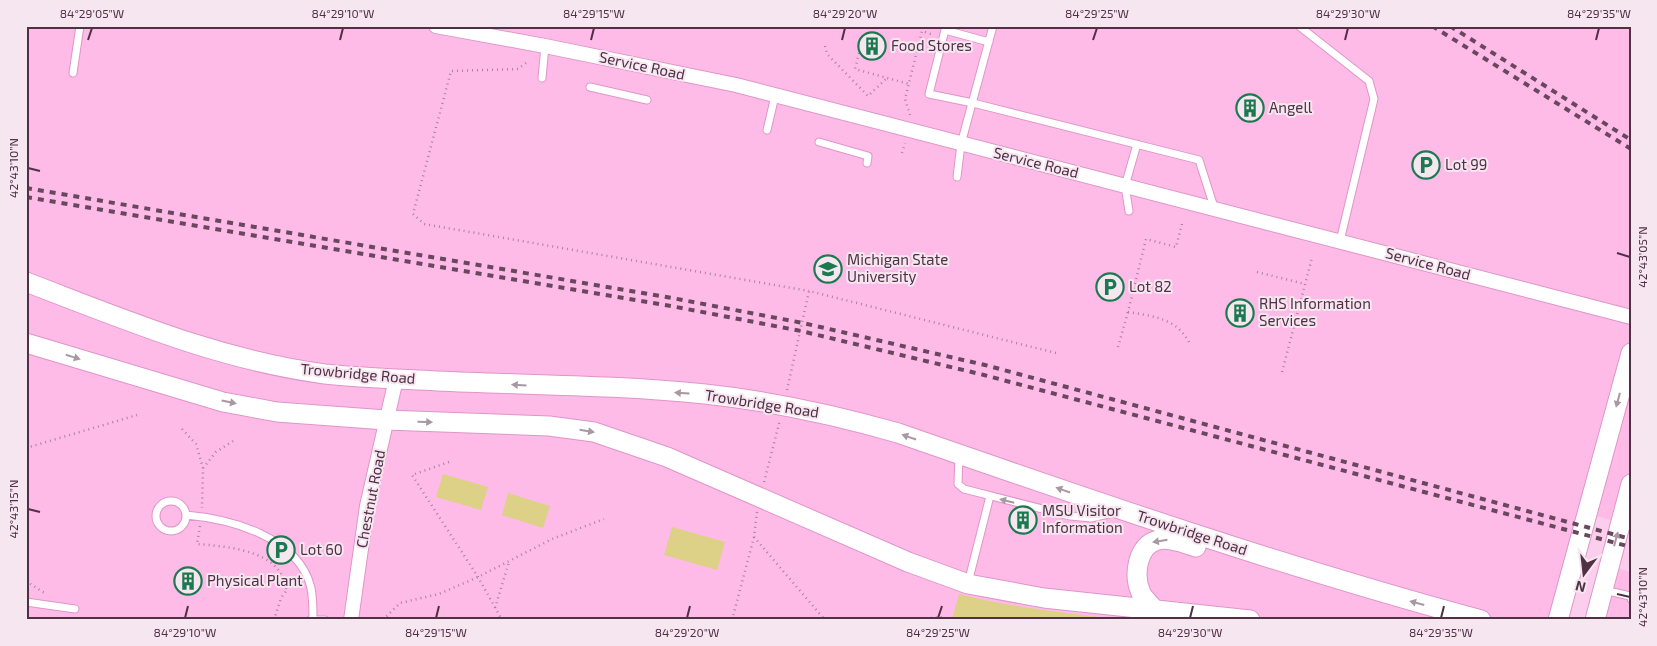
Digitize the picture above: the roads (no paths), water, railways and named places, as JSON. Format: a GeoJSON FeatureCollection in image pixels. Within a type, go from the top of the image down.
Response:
{"type":"FeatureCollection","features":[{"type":"Feature","properties":{"kind":"street","name":"Service Road"},"geometry":{"type":"LineString","coordinates":[[436,26],[736,85],[1125,186],[1214,207],[1631,317]]}},
{"type":"Feature","properties":{"kind":"street","name":"Trowbridge Road"},"geometry":{"type":"LineString","coordinates":[[26,282],[220,353],[273,366],[327,374],[396,379],[705,394],[783,405],[846,418],[1376,592],[1480,620]]}},
{"type":"Feature","properties":{"kind":"street"},"geometry":{"type":"LineString","coordinates":[[26,343],[224,402],[278,412],[386,420],[549,426],[594,432],[667,457],[908,562],[968,584],[1044,598],[1153,608],[1250,620]]}},
{"type":"Feature","properties":{"kind":"street"},"geometry":{"type":"LineString","coordinates":[[1558,620],[1631,353]]}},
{"type":"Feature","properties":{"kind":"street","name":"Chestnut Road"},"geometry":{"type":"LineString","coordinates":[[351,620],[367,506],[396,379]]}},
{"type":"Feature","properties":{"kind":"street"},"geometry":{"type":"LineString","coordinates":[[1595,620],[1631,484]]}},
{"type":"Feature","properties":{"kind":"street"},"geometry":{"type":"LineString","coordinates":[[1153,608],[1141,593],[1137,575],[1139,558],[1148,544],[1159,540],[1174,540],[1323,588],[1338,591],[1376,592]]}},
{"type":"Feature","properties":{"kind":"lane"},"geometry":{"type":"LineString","coordinates":[[73,73],[80,26]]}},
{"type":"Feature","properties":{"kind":"lane"},"geometry":{"type":"LineString","coordinates":[[957,178],[962,144],[993,26]]}},
{"type":"Feature","properties":{"kind":"lane"},"geometry":{"type":"LineString","coordinates":[[1299,26],[1370,81],[1374,99],[1340,241]]}},
{"type":"Feature","properties":{"kind":"lane"},"geometry":{"type":"LineString","coordinates":[[989,42],[945,28],[929,94],[973,103],[1199,160],[1214,207]]}},
{"type":"Feature","properties":{"kind":"lane"},"geometry":{"type":"LineString","coordinates":[[542,78],[545,46]]}},
{"type":"Feature","properties":{"kind":"lane"},"geometry":{"type":"LineString","coordinates":[[590,87],[647,100]]}},
{"type":"Feature","properties":{"kind":"lane"},"geometry":{"type":"LineString","coordinates":[[767,130],[776,96]]}},
{"type":"Feature","properties":{"kind":"lane"},"geometry":{"type":"LineString","coordinates":[[819,142],[868,156],[867,163]]}},
{"type":"Feature","properties":{"kind":"lane"},"geometry":{"type":"LineString","coordinates":[[1129,211],[1125,186],[1137,144]]}},
{"type":"Feature","properties":{"kind":"lane"},"geometry":{"type":"LineString","coordinates":[[960,454],[958,484],[964,489],[1070,516],[1091,518],[1123,510]]}},
{"type":"Feature","properties":{"kind":"lane"},"geometry":{"type":"LineString","coordinates":[[968,584],[990,496]]}},
{"type":"Feature","properties":{"kind":"lane"},"geometry":{"type":"LineString","coordinates":[[168,502],[178,503],[186,516],[183,525],[175,531],[161,528],[156,520],[157,510],[168,502]]}},
{"type":"Feature","properties":{"kind":"lane"},"geometry":{"type":"LineString","coordinates":[[186,516],[202,517],[254,532],[279,544],[296,559],[307,578],[311,588],[312,619],[325,620]]}},
{"type":"Feature","properties":{"kind":"lane"},"geometry":{"type":"LineString","coordinates":[[1603,589],[1630,596],[1631,599]]}},
{"type":"Feature","properties":{"kind":"lane"},"geometry":{"type":"LineString","coordinates":[[26,602],[75,609]]}},
{"type":"Feature","properties":{"kind":"railway"},"geometry":{"type":"LineString","coordinates":[[1432,26],[1631,149]]}},
{"type":"Feature","properties":{"kind":"railway"},"geometry":{"type":"LineString","coordinates":[[1450,26],[1631,140]]}},
{"type":"Feature","properties":{"kind":"railway"},"geometry":{"type":"LineString","coordinates":[[26,188],[672,298],[803,323],[985,365],[1631,539]]}},
{"type":"Feature","properties":{"kind":"railway"},"geometry":{"type":"LineString","coordinates":[[26,197],[671,306],[801,331],[984,375],[1631,547]]}},
{"type":"Feature","properties":{"kind":"place","name":"Food Stores"},"geometry":{"type":"Point","coordinates":[872,46]}},
{"type":"Feature","properties":{"kind":"place","name":"Angell"},"geometry":{"type":"Point","coordinates":[1250,108]}},
{"type":"Feature","properties":{"kind":"place","name":"Lot 99"},"geometry":{"type":"Point","coordinates":[1426,165]}},
{"type":"Feature","properties":{"kind":"place","name":"Michigan State University"},"geometry":{"type":"Point","coordinates":[828,269]}},
{"type":"Feature","properties":{"kind":"place","name":"Lot 82"},"geometry":{"type":"Point","coordinates":[1110,287]}},
{"type":"Feature","properties":{"kind":"place","name":"RHS Information Services"},"geometry":{"type":"Point","coordinates":[1240,313]}},
{"type":"Feature","properties":{"kind":"place","name":"MSU Visitor Information"},"geometry":{"type":"Point","coordinates":[1023,520]}},
{"type":"Feature","properties":{"kind":"place","name":"Lot 60"},"geometry":{"type":"Point","coordinates":[281,550]}},
{"type":"Feature","properties":{"kind":"place","name":"Physical Plant"},"geometry":{"type":"Point","coordinates":[188,581]}}]}
